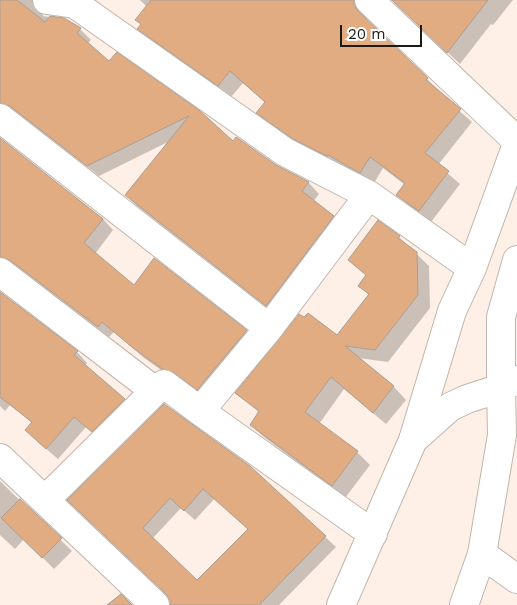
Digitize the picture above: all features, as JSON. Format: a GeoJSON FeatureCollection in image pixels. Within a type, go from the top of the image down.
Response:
{"type":"FeatureCollection","features":[{"type":"Feature","properties":{"kind":"street"},"geometry":{"type":"LineString","coordinates":[[47,0],[75,4],[285,152],[369,195],[472,268]]}},
{"type":"Feature","properties":{"kind":"street"},"geometry":{"type":"LineString","coordinates":[[341,605],[413,440],[452,311],[472,268],[517,142],[369,0]]}},
{"type":"Feature","properties":{"kind":"street"},"geometry":{"type":"LineString","coordinates":[[0,118],[269,328]]}},
{"type":"Feature","properties":{"kind":"street"},"geometry":{"type":"LineString","coordinates":[[200,411],[269,328],[369,195]]}},
{"type":"Feature","properties":{"kind":"street"},"geometry":{"type":"LineString","coordinates":[[464,605],[482,554],[502,436],[509,384],[500,318],[517,260]]}},
{"type":"Feature","properties":{"kind":"street"},"geometry":{"type":"LineString","coordinates":[[0,272],[155,391]]}},
{"type":"Feature","properties":{"kind":"street"},"geometry":{"type":"LineString","coordinates":[[46,500],[164,384],[373,534]]}},
{"type":"Feature","properties":{"kind":"street"},"geometry":{"type":"LineString","coordinates":[[413,440],[450,407],[466,399],[509,384]]}},
{"type":"Feature","properties":{"kind":"street"},"geometry":{"type":"LineString","coordinates":[[0,458],[154,605]]}},
{"type":"Feature","properties":{"kind":"street"},"geometry":{"type":"LineString","coordinates":[[482,554],[517,579]]}},
{"type":"Feature","properties":{"kind":"building"},"geometry":{"type":"Polygon","coordinates":[[[0,0],[17,0],[45,22],[50,16],[64,18],[81,28],[77,33],[109,61],[117,52],[199,110],[233,141],[236,137],[276,165],[309,182],[302,191],[334,216],[266,306],[125,195],[189,116],[87,166],[10,106],[0,103],[0,0]]]}},
{"type":"Feature","properties":{"kind":"building"},"geometry":{"type":"Polygon","coordinates":[[[151,0],[354,0],[354,5],[358,11],[428,78],[426,80],[461,109],[425,153],[449,171],[419,211],[396,195],[405,183],[370,157],[360,173],[328,155],[293,139],[256,113],[265,102],[230,71],[218,86],[137,29],[141,24],[135,20],[151,0]]]}},
{"type":"Feature","properties":{"kind":"building"},"geometry":{"type":"Polygon","coordinates":[[[392,0],[488,0],[447,53],[392,0]]]}},
{"type":"Feature","properties":{"kind":"building"},"geometry":{"type":"Polygon","coordinates":[[[0,138],[103,219],[84,243],[134,285],[154,258],[247,330],[197,390],[173,372],[162,369],[102,322],[98,327],[10,260],[0,257],[0,138]]]}},
{"type":"Feature","properties":{"kind":"building"},"geometry":{"type":"Polygon","coordinates":[[[378,220],[400,236],[398,238],[417,252],[418,295],[375,350],[345,346],[394,386],[373,413],[331,377],[305,412],[358,451],[332,486],[250,425],[259,411],[235,393],[299,314],[304,317],[308,313],[337,335],[369,294],[358,286],[366,275],[348,260],[378,220]]]}},
{"type":"Feature","properties":{"kind":"building"},"geometry":{"type":"Polygon","coordinates":[[[0,292],[78,351],[74,355],[125,399],[92,432],[74,417],[46,449],[25,430],[32,422],[0,397],[0,292]]]}},
{"type":"Feature","properties":{"kind":"building"},"geometry":{"type":"Polygon","coordinates":[[[164,404],[250,466],[326,536],[259,605],[170,605],[170,600],[166,594],[67,500],[164,404]],[[203,489],[184,511],[170,498],[143,528],[197,580],[248,529],[203,489]]]}},
{"type":"Feature","properties":{"kind":"building"},"geometry":{"type":"Polygon","coordinates":[[[20,499],[62,538],[42,558],[1,518],[20,499]]]}},
{"type":"Feature","properties":{"kind":"building"},"geometry":{"type":"Polygon","coordinates":[[[121,594],[132,605],[107,605],[121,594]]]}}]}
